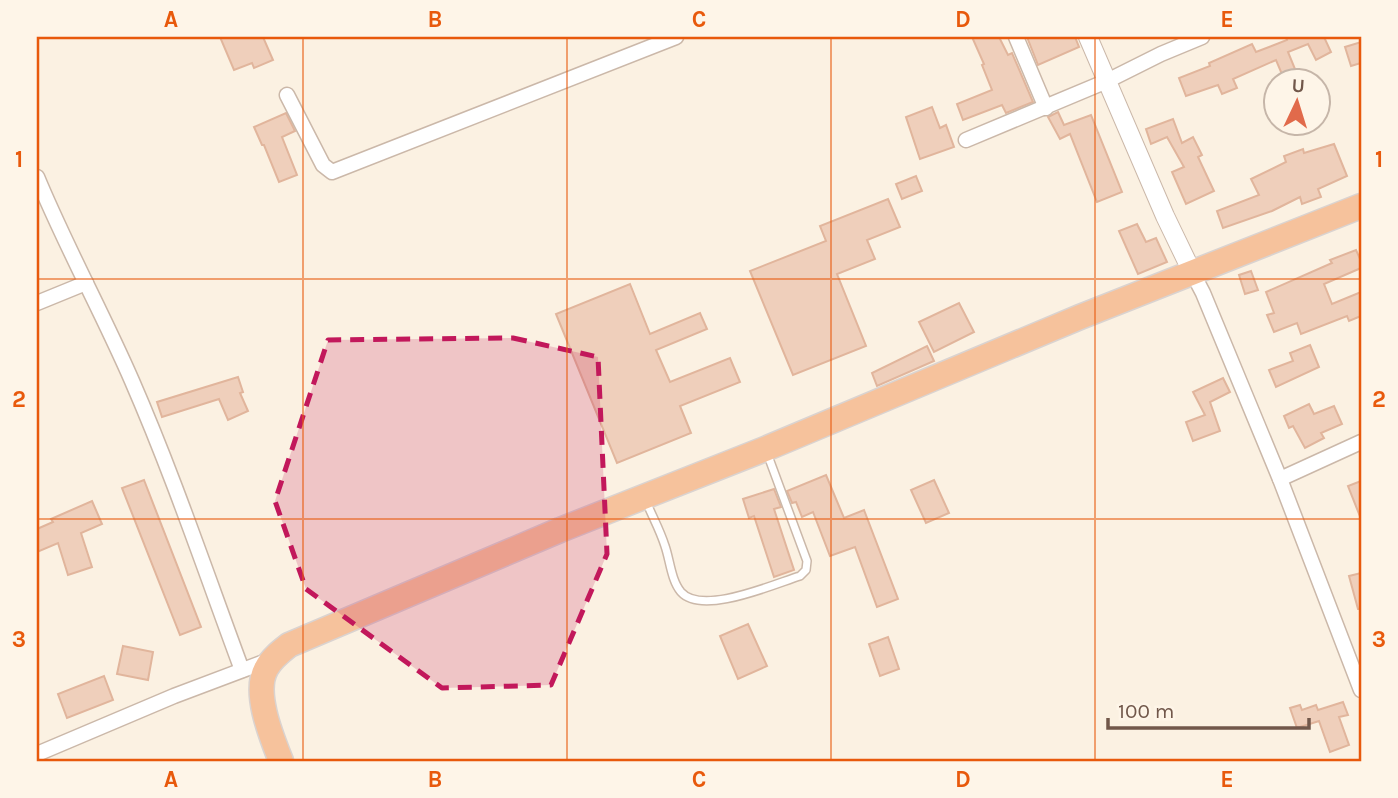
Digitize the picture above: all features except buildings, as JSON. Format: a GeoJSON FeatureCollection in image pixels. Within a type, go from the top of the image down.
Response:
{"type":"FeatureCollection","features":[{"type":"Feature","properties":{"kind":"highway"},"geometry":{"type":"LineString","coordinates":[[281,761],[267,718],[261,688],[264,671],[272,659],[289,645],[560,530],[765,449],[1192,272],[1361,206]]}},
{"type":"Feature","properties":{"kind":"street"},"geometry":{"type":"LineString","coordinates":[[287,95],[323,165],[332,172],[676,37]]}},
{"type":"Feature","properties":{"kind":"street"},"geometry":{"type":"LineString","coordinates":[[1016,37],[1046,108]]}},
{"type":"Feature","properties":{"kind":"street"},"geometry":{"type":"LineString","coordinates":[[1088,37],[1165,216],[1203,293],[1360,681]]}},
{"type":"Feature","properties":{"kind":"street"},"geometry":{"type":"LineString","coordinates":[[966,140],[1046,108],[1202,37]]}},
{"type":"Feature","properties":{"kind":"street"},"geometry":{"type":"LineString","coordinates":[[37,177],[61,236],[116,344],[158,445],[242,670]]}},
{"type":"Feature","properties":{"kind":"street"},"geometry":{"type":"LineString","coordinates":[[37,303],[86,283]]}},
{"type":"Feature","properties":{"kind":"street"},"geometry":{"type":"LineString","coordinates":[[1280,479],[1361,442]]}},
{"type":"Feature","properties":{"kind":"street"},"geometry":{"type":"LineString","coordinates":[[37,754],[174,696],[272,659]]}},
{"type":"Feature","properties":{"kind":"lane"},"geometry":{"type":"LineString","coordinates":[[644,497],[664,543],[678,588],[685,595],[700,600],[723,599],[800,576],[807,568],[805,554],[765,449]]}},
{"type":"Feature","properties":{"kind":"highlighted area"},"geometry":{"type":"Polygon","coordinates":[[[513,338],[598,357],[607,554],[551,685],[442,688],[306,589],[275,501],[328,340],[513,338]]]}}]}
